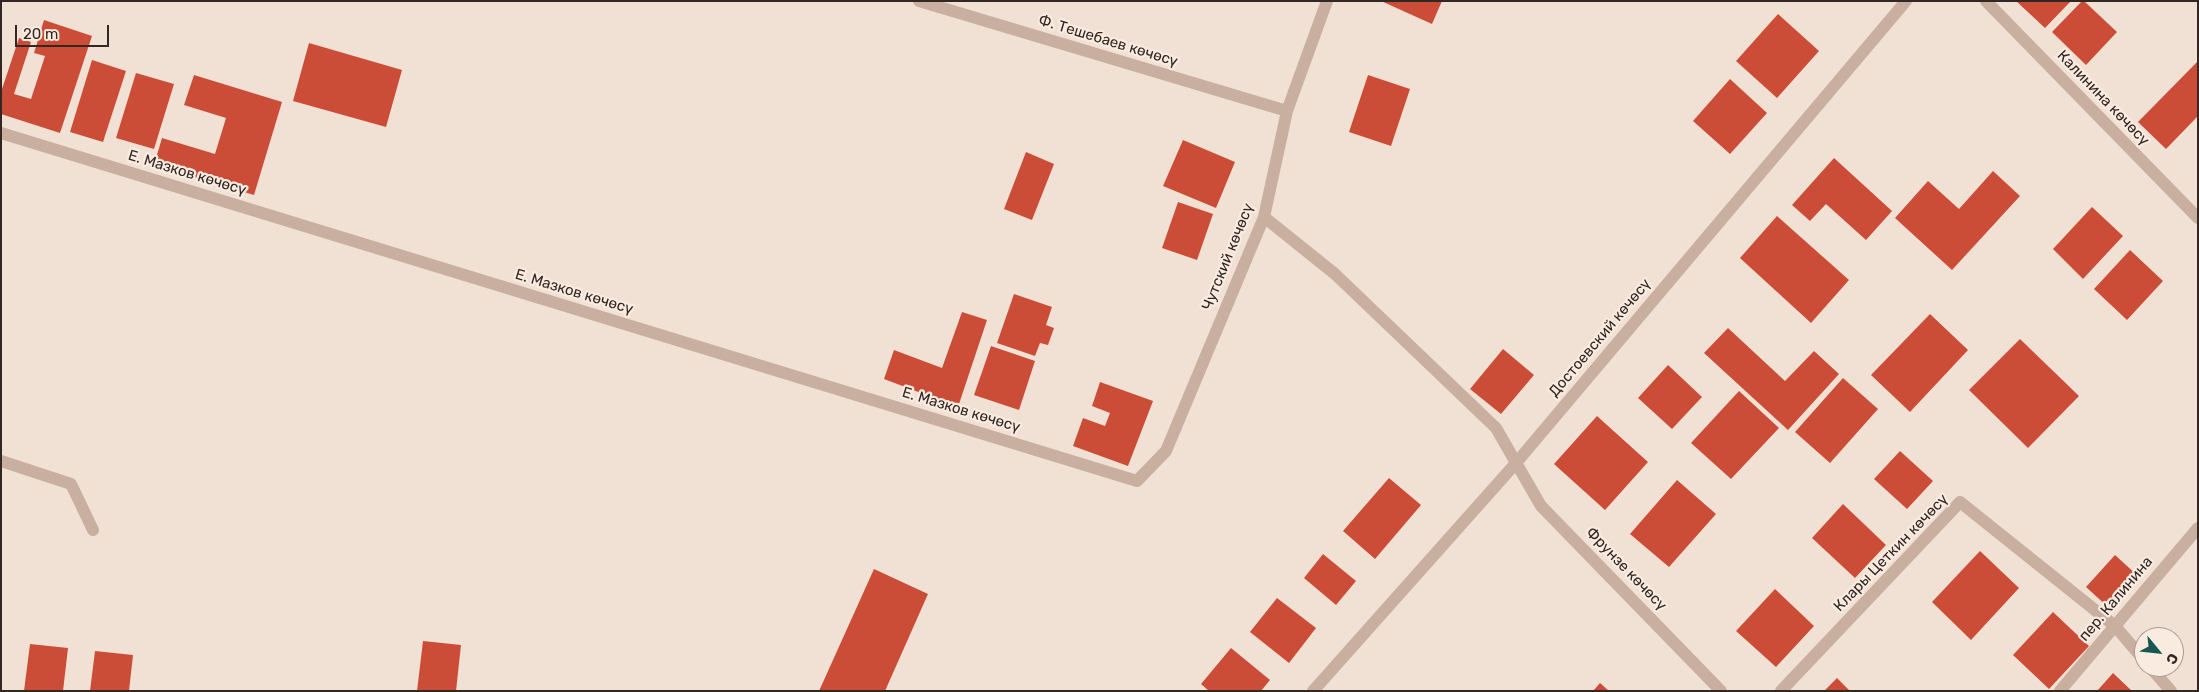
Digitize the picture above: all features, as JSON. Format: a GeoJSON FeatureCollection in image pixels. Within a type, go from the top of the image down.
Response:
{"type":"FeatureCollection","features":[{"type":"Feature","properties":{"kind":"street","name":"Ф. Тешебаев көчөсү"},"geometry":{"type":"LineString","coordinates":[[920,1],[1287,112]]}},
{"type":"Feature","properties":{"kind":"street","name":"Чутский көчөсү"},"geometry":{"type":"LineString","coordinates":[[1137,481],[1166,451],[1264,217],[1287,112],[1327,1]]}},
{"type":"Feature","properties":{"kind":"street","name":"Достоевский көчөсү"},"geometry":{"type":"LineString","coordinates":[[1313,691],[1516,463],[1906,1]]}},
{"type":"Feature","properties":{"kind":"street","name":"Калинина көчөсү"},"geometry":{"type":"LineString","coordinates":[[1986,1],[2198,218]]}},
{"type":"Feature","properties":{"kind":"street","name":"Е. Мазков көчөсү"},"geometry":{"type":"LineString","coordinates":[[1,133],[1137,481]]}},
{"type":"Feature","properties":{"kind":"street","name":"Фрунзе көчөсү"},"geometry":{"type":"LineString","coordinates":[[1264,217],[1335,274],[1496,428],[1541,506],[1721,691]]}},
{"type":"Feature","properties":{"kind":"street"},"geometry":{"type":"LineString","coordinates":[[1,462],[71,484],[93,530]]}},
{"type":"Feature","properties":{"kind":"street","name":"Клары Цеткин көчөсү"},"geometry":{"type":"LineString","coordinates":[[1782,691],[1960,502],[2114,626],[2134,649]]}},
{"type":"Feature","properties":{"kind":"street","name":"пер. Калинина"},"geometry":{"type":"LineString","coordinates":[[2060,691],[2198,528]]}},
{"type":"Feature","properties":{"kind":"street"},"geometry":{"type":"LineString","coordinates":[[2159,677],[2171,691]]}},
{"type":"Feature","properties":{"kind":"building"},"geometry":{"type":"Polygon","coordinates":[[[1381,1],[1442,1],[1432,24],[1381,1]]]}},
{"type":"Feature","properties":{"kind":"building"},"geometry":{"type":"Polygon","coordinates":[[[2016,1],[2071,1],[2045,28],[2016,1]]]}},
{"type":"Feature","properties":{"kind":"building"},"geometry":{"type":"Polygon","coordinates":[[[2082,1],[2117,32],[2086,65],[2052,32],[2082,1]]]}},
{"type":"Feature","properties":{"kind":"building"},"geometry":{"type":"Polygon","coordinates":[[[1778,14],[1819,51],[1777,98],[1736,61],[1778,14]]]}},
{"type":"Feature","properties":{"kind":"building"},"geometry":{"type":"Polygon","coordinates":[[[44,20],[92,36],[60,133],[1,114],[1,92],[19,38],[31,42],[14,94],[31,99],[45,56],[34,53],[44,20]]]}},
{"type":"Feature","properties":{"kind":"building"},"geometry":{"type":"Polygon","coordinates":[[[309,43],[402,70],[386,127],[293,101],[309,43]]]}},
{"type":"Feature","properties":{"kind":"building"},"geometry":{"type":"Polygon","coordinates":[[[92,60],[126,71],[103,142],[70,132],[92,60]]]}},
{"type":"Feature","properties":{"kind":"building"},"geometry":{"type":"Polygon","coordinates":[[[2198,61],[2198,116],[2166,149],[2138,122],[2198,61]]]}},
{"type":"Feature","properties":{"kind":"building"},"geometry":{"type":"Polygon","coordinates":[[[136,73],[174,84],[154,149],[116,138],[136,73]]]}},
{"type":"Feature","properties":{"kind":"building"},"geometry":{"type":"Polygon","coordinates":[[[194,75],[282,102],[254,195],[154,165],[162,138],[215,154],[226,118],[184,105],[194,75]]]}},
{"type":"Feature","properties":{"kind":"building"},"geometry":{"type":"Polygon","coordinates":[[[1368,75],[1410,89],[1391,146],[1349,132],[1368,75]]]}},
{"type":"Feature","properties":{"kind":"building"},"geometry":{"type":"Polygon","coordinates":[[[1730,79],[1767,113],[1730,154],[1693,121],[1730,79]]]}},
{"type":"Feature","properties":{"kind":"building"},"geometry":{"type":"Polygon","coordinates":[[[1183,140],[1235,162],[1216,208],[1163,186],[1183,140]]]}},
{"type":"Feature","properties":{"kind":"building"},"geometry":{"type":"Polygon","coordinates":[[[1026,152],[1054,164],[1032,220],[1004,209],[1026,152]]]}},
{"type":"Feature","properties":{"kind":"building"},"geometry":{"type":"Polygon","coordinates":[[[1834,158],[1892,211],[1866,240],[1826,204],[1810,221],[1792,205],[1834,158]]]}},
{"type":"Feature","properties":{"kind":"building"},"geometry":{"type":"Polygon","coordinates":[[[1993,171],[2020,196],[1952,270],[1895,218],[1928,181],[1959,209],[1993,171]]]}},
{"type":"Feature","properties":{"kind":"building"},"geometry":{"type":"Polygon","coordinates":[[[1178,202],[1213,214],[1197,260],[1162,248],[1178,202]]]}},
{"type":"Feature","properties":{"kind":"building"},"geometry":{"type":"Polygon","coordinates":[[[2092,207],[2123,236],[2083,279],[2053,249],[2092,207]]]}},
{"type":"Feature","properties":{"kind":"building"},"geometry":{"type":"Polygon","coordinates":[[[1777,216],[1849,280],[1811,323],[1740,258],[1777,216]]]}},
{"type":"Feature","properties":{"kind":"building"},"geometry":{"type":"Polygon","coordinates":[[[2130,250],[2163,281],[2127,320],[2094,289],[2130,250]]]}},
{"type":"Feature","properties":{"kind":"building"},"geometry":{"type":"Polygon","coordinates":[[[1014,294],[1052,307],[1046,325],[1054,328],[1048,345],[1040,343],[1035,356],[997,343],[1014,294]]]}},
{"type":"Feature","properties":{"kind":"building"},"geometry":{"type":"Polygon","coordinates":[[[962,312],[987,320],[958,407],[884,379],[894,350],[942,368],[962,312]]]}},
{"type":"Feature","properties":{"kind":"building"},"geometry":{"type":"Polygon","coordinates":[[[1930,314],[1968,350],[1910,412],[1871,375],[1930,314]]]}},
{"type":"Feature","properties":{"kind":"building"},"geometry":{"type":"Polygon","coordinates":[[[1728,328],[1785,381],[1814,351],[1839,374],[1788,430],[1704,353],[1728,328]]]}},
{"type":"Feature","properties":{"kind":"building"},"geometry":{"type":"Polygon","coordinates":[[[2020,339],[2079,396],[2028,448],[1969,390],[2020,339]]]}},
{"type":"Feature","properties":{"kind":"building"},"geometry":{"type":"Polygon","coordinates":[[[991,346],[1035,361],[1019,410],[974,395],[991,346]]]}},
{"type":"Feature","properties":{"kind":"building"},"geometry":{"type":"Polygon","coordinates":[[[1503,349],[1534,375],[1501,414],[1470,389],[1503,349]]]}},
{"type":"Feature","properties":{"kind":"building"},"geometry":{"type":"Polygon","coordinates":[[[1668,365],[1702,397],[1672,429],[1638,398],[1668,365]]]}},
{"type":"Feature","properties":{"kind":"building"},"geometry":{"type":"Polygon","coordinates":[[[1843,378],[1878,409],[1830,463],[1795,432],[1843,378]]]}},
{"type":"Feature","properties":{"kind":"building"},"geometry":{"type":"Polygon","coordinates":[[[1100,382],[1153,401],[1128,466],[1073,446],[1083,418],[1105,426],[1110,413],[1092,406],[1100,382]]]}},
{"type":"Feature","properties":{"kind":"building"},"geometry":{"type":"Polygon","coordinates":[[[1739,391],[1779,428],[1731,479],[1691,443],[1739,391]]]}},
{"type":"Feature","properties":{"kind":"building"},"geometry":{"type":"Polygon","coordinates":[[[1597,416],[1648,462],[1605,510],[1554,464],[1597,416]]]}},
{"type":"Feature","properties":{"kind":"building"},"geometry":{"type":"Polygon","coordinates":[[[1900,451],[1933,481],[1907,509],[1874,479],[1900,451]]]}},
{"type":"Feature","properties":{"kind":"building"},"geometry":{"type":"Polygon","coordinates":[[[1389,478],[1421,505],[1375,559],[1343,531],[1389,478]]]}},
{"type":"Feature","properties":{"kind":"building"},"geometry":{"type":"Polygon","coordinates":[[[1677,480],[1716,514],[1669,567],[1630,534],[1677,480]]]}},
{"type":"Feature","properties":{"kind":"building"},"geometry":{"type":"Polygon","coordinates":[[[1843,504],[1886,545],[1855,578],[1812,538],[1843,504]]]}},
{"type":"Feature","properties":{"kind":"building"},"geometry":{"type":"Polygon","coordinates":[[[1980,551],[2019,588],[1971,640],[1932,602],[1980,551]]]}},
{"type":"Feature","properties":{"kind":"building"},"geometry":{"type":"Polygon","coordinates":[[[1323,554],[1356,581],[1336,605],[1304,578],[1323,554]]]}},
{"type":"Feature","properties":{"kind":"building"},"geometry":{"type":"Polygon","coordinates":[[[2115,555],[2138,576],[2109,608],[2086,587],[2115,555]]]}},
{"type":"Feature","properties":{"kind":"building"},"geometry":{"type":"Polygon","coordinates":[[[874,569],[928,594],[885,691],[819,691],[874,569]]]}},
{"type":"Feature","properties":{"kind":"building"},"geometry":{"type":"Polygon","coordinates":[[[1775,589],[1814,626],[1776,667],[1736,631],[1775,589]]]}},
{"type":"Feature","properties":{"kind":"building"},"geometry":{"type":"Polygon","coordinates":[[[1277,598],[1316,628],[1289,663],[1250,632],[1277,598]]]}},
{"type":"Feature","properties":{"kind":"building"},"geometry":{"type":"Polygon","coordinates":[[[2053,612],[2089,646],[2049,689],[2013,655],[2053,612]]]}},
{"type":"Feature","properties":{"kind":"building"},"geometry":{"type":"Polygon","coordinates":[[[423,641],[461,645],[456,691],[417,691],[423,641]]]}},
{"type":"Feature","properties":{"kind":"building"},"geometry":{"type":"Polygon","coordinates":[[[30,644],[68,648],[63,691],[24,691],[30,644]]]}},
{"type":"Feature","properties":{"kind":"building"},"geometry":{"type":"Polygon","coordinates":[[[1231,648],[1270,680],[1261,691],[1209,691],[1201,684],[1231,648]]]}},
{"type":"Feature","properties":{"kind":"building"},"geometry":{"type":"Polygon","coordinates":[[[95,651],[133,655],[129,691],[90,691],[95,651]]]}},
{"type":"Feature","properties":{"kind":"building"},"geometry":{"type":"Polygon","coordinates":[[[2113,673],[2132,691],[2097,691],[2113,673]]]}},
{"type":"Feature","properties":{"kind":"building"},"geometry":{"type":"Polygon","coordinates":[[[1837,678],[1850,691],[1824,691],[1837,678]]]}},
{"type":"Feature","properties":{"kind":"building"},"geometry":{"type":"Polygon","coordinates":[[[1600,683],[1609,691],[1593,691],[1600,683]]]}}]}
